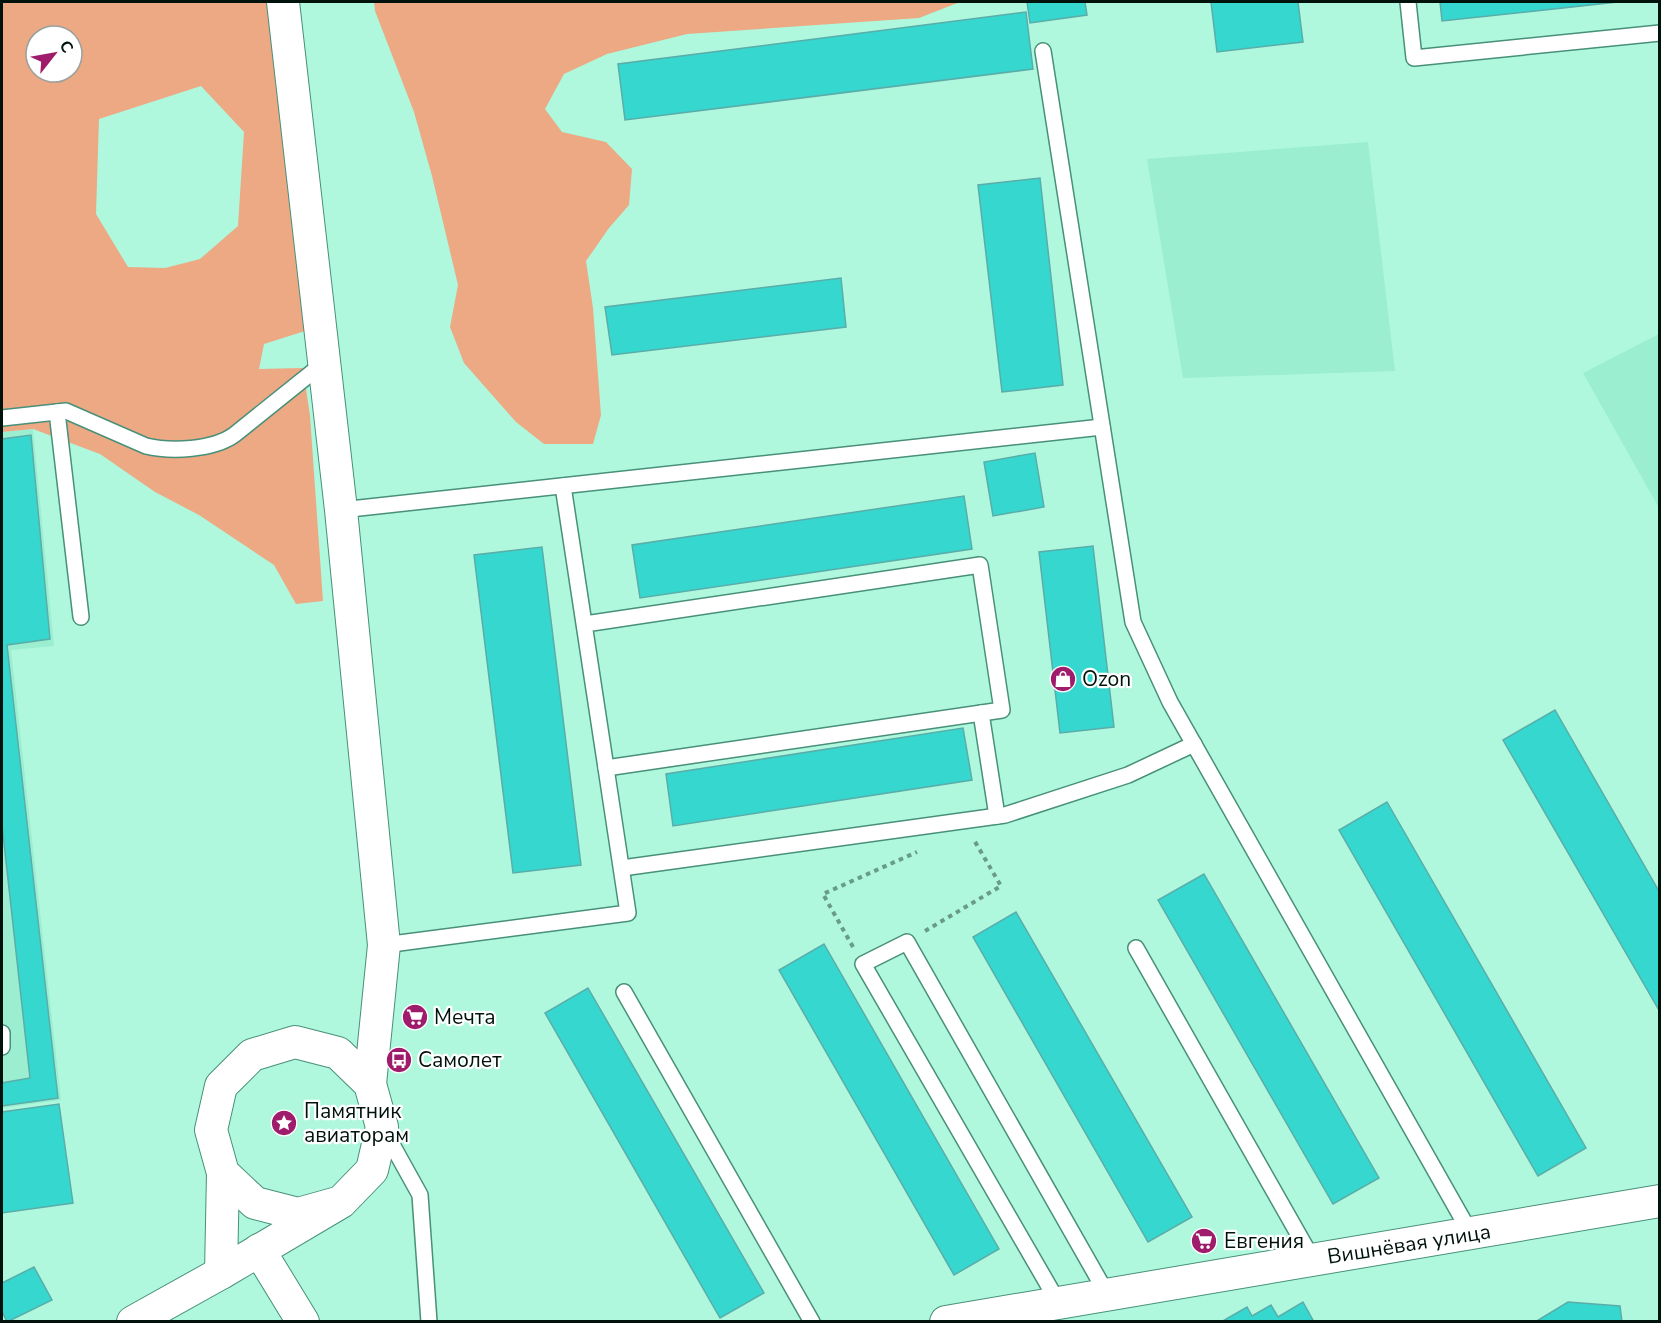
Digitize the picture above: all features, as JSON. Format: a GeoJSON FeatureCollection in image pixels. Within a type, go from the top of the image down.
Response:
{"type":"FeatureCollection","features":[{"type":"Feature","properties":{"kind":"street"},"geometry":{"type":"LineString","coordinates":[[133,1322],[341,1202],[372,1170],[382,1127],[370,1084],[384,945],[341,510],[283,2]]}},
{"type":"Feature","properties":{"kind":"street"},"geometry":{"type":"LineString","coordinates":[[221,1273],[223,1173],[211,1130],[221,1086],[252,1055],[295,1042],[338,1053],[370,1084]]}},
{"type":"Feature","properties":{"kind":"street"},"geometry":{"type":"LineString","coordinates":[[223,1173],[255,1203],[298,1214],[341,1202]]}},
{"type":"Feature","properties":{"kind":"street","name":"Вишнёвая улица"},"geometry":{"type":"LineString","coordinates":[[946,1322],[1044,1310],[1107,1293],[1659,1201]]}},
{"type":"Feature","properties":{"kind":"street"},"geometry":{"type":"LineString","coordinates":[[259,1250],[303,1322]]}},
{"type":"Feature","properties":{"kind":"lane"},"geometry":{"type":"LineString","coordinates":[[1408,2],[1414,58],[1659,33]]}},
{"type":"Feature","properties":{"kind":"lane"},"geometry":{"type":"LineString","coordinates":[[1043,51],[1133,622],[1170,702],[1470,1234]]}},
{"type":"Feature","properties":{"kind":"lane"},"geometry":{"type":"LineString","coordinates":[[2,418],[66,411],[146,446],[160,449],[218,444],[234,435],[325,362]]}},
{"type":"Feature","properties":{"kind":"lane"},"geometry":{"type":"LineString","coordinates":[[57,412],[81,617]]}},
{"type":"Feature","properties":{"kind":"lane"},"geometry":{"type":"LineString","coordinates":[[341,510],[1102,428]]}},
{"type":"Feature","properties":{"kind":"lane"},"geometry":{"type":"LineString","coordinates":[[384,945],[628,913],[563,486]]}},
{"type":"Feature","properties":{"kind":"lane"},"geometry":{"type":"LineString","coordinates":[[585,624],[980,566],[1002,710],[606,768]]}},
{"type":"Feature","properties":{"kind":"lane"},"geometry":{"type":"LineString","coordinates":[[981,713],[998,816]]}},
{"type":"Feature","properties":{"kind":"lane"},"geometry":{"type":"LineString","coordinates":[[622,868],[998,816],[1128,775],[1194,744]]}},
{"type":"Feature","properties":{"kind":"lane"},"geometry":{"type":"LineString","coordinates":[[1044,1310],[863,964],[907,942],[1107,1293]]}},
{"type":"Feature","properties":{"kind":"lane"},"geometry":{"type":"LineString","coordinates":[[1136,948],[1313,1260]]}},
{"type":"Feature","properties":{"kind":"lane"},"geometry":{"type":"LineString","coordinates":[[624,992],[812,1322]]}},
{"type":"Feature","properties":{"kind":"lane"},"geometry":{"type":"LineString","coordinates":[[2,1033],[2,1047]]}},
{"type":"Feature","properties":{"kind":"lane"},"geometry":{"type":"LineString","coordinates":[[382,1127],[420,1195],[429,1322]]}},
{"type":"Feature","properties":{"kind":"path"},"geometry":{"type":"LineString","coordinates":[[907,942],[1001,886],[968,829],[998,816]]}},
{"type":"Feature","properties":{"kind":"path"},"geometry":{"type":"LineString","coordinates":[[863,964],[824,894],[926,848]]}},
{"type":"Feature","properties":{"kind":"shaded area"},"geometry":{"type":"Polygon","coordinates":[[[2,2],[283,2],[321,326],[264,344],[259,369],[303,368],[310,416],[323,601],[296,604],[274,565],[199,515],[155,492],[100,454],[33,429],[2,432],[2,2]],[[201,86],[99,119],[96,214],[128,267],[165,268],[200,259],[238,226],[244,132],[201,86]]]}},
{"type":"Feature","properties":{"kind":"shaded area"},"geometry":{"type":"Polygon","coordinates":[[[374,2],[960,2],[919,18],[687,34],[607,54],[564,74],[545,109],[562,132],[606,142],[632,169],[629,205],[609,228],[586,261],[593,308],[601,415],[593,444],[544,444],[516,422],[464,363],[450,327],[458,285],[414,112],[375,11],[374,2]]]}},
{"type":"Feature","properties":{"kind":"shaded area"},"geometry":{"type":"Polygon","coordinates":[[[1368,142],[1395,371],[1183,378],[1147,159],[1368,142]]]}},
{"type":"Feature","properties":{"kind":"shaded area"},"geometry":{"type":"Polygon","coordinates":[[[1659,334],[1659,508],[1583,373],[1659,334]]]}},
{"type":"Feature","properties":{"kind":"shaded area"},"geometry":{"type":"Polygon","coordinates":[[[33,429],[54,646],[11,650],[61,1100],[2,1108],[2,432],[33,429]]]}},
{"type":"Feature","properties":{"kind":"building"},"geometry":{"type":"Polygon","coordinates":[[[1027,2],[1085,2],[1087,15],[1030,23],[1027,2]]]}},
{"type":"Feature","properties":{"kind":"building"},"geometry":{"type":"Polygon","coordinates":[[[1211,2],[1298,2],[1303,42],[1217,52],[1211,2]]]}},
{"type":"Feature","properties":{"kind":"building"},"geometry":{"type":"Polygon","coordinates":[[[1440,2],[1618,2],[1442,21],[1440,2]]]}},
{"type":"Feature","properties":{"kind":"building"},"geometry":{"type":"Polygon","coordinates":[[[1026,12],[1033,69],[625,120],[618,64],[1026,12]]]}},
{"type":"Feature","properties":{"kind":"building"},"geometry":{"type":"Polygon","coordinates":[[[1040,178],[1063,385],[1002,392],[978,185],[1040,178]]]}},
{"type":"Feature","properties":{"kind":"building"},"geometry":{"type":"Polygon","coordinates":[[[841,278],[846,327],[612,355],[605,307],[841,278]]]}},
{"type":"Feature","properties":{"kind":"building"},"geometry":{"type":"Polygon","coordinates":[[[31,435],[50,639],[7,645],[58,1098],[2,1106],[2,1083],[30,1078],[2,825],[2,439],[31,435]]]}},
{"type":"Feature","properties":{"kind":"building"},"geometry":{"type":"Polygon","coordinates":[[[1035,453],[1044,507],[993,516],[984,462],[1035,453]]]}},
{"type":"Feature","properties":{"kind":"building"},"geometry":{"type":"Polygon","coordinates":[[[964,496],[972,549],[640,598],[632,545],[964,496]]]}},
{"type":"Feature","properties":{"kind":"building"},"geometry":{"type":"Polygon","coordinates":[[[1093,546],[1114,727],[1060,733],[1039,552],[1093,546]]]}},
{"type":"Feature","properties":{"kind":"building"},"geometry":{"type":"Polygon","coordinates":[[[542,547],[581,865],[513,873],[474,555],[542,547]]]}},
{"type":"Feature","properties":{"kind":"building"},"geometry":{"type":"Polygon","coordinates":[[[1555,710],[1660,893],[1660,1012],[1503,740],[1555,710]]]}},
{"type":"Feature","properties":{"kind":"building"},"geometry":{"type":"Polygon","coordinates":[[[963,728],[972,780],[673,826],[666,774],[963,728]]]}},
{"type":"Feature","properties":{"kind":"building"},"geometry":{"type":"Polygon","coordinates":[[[1387,802],[1586,1148],[1538,1176],[1339,830],[1387,802]]]}},
{"type":"Feature","properties":{"kind":"building"},"geometry":{"type":"Polygon","coordinates":[[[1204,874],[1379,1178],[1333,1204],[1158,900],[1204,874]]]}},
{"type":"Feature","properties":{"kind":"building"},"geometry":{"type":"Polygon","coordinates":[[[1016,912],[1192,1217],[1148,1242],[973,937],[1016,912]]]}},
{"type":"Feature","properties":{"kind":"building"},"geometry":{"type":"Polygon","coordinates":[[[824,944],[999,1249],[954,1275],[779,970],[824,944]]]}},
{"type":"Feature","properties":{"kind":"building"},"geometry":{"type":"Polygon","coordinates":[[[588,988],[764,1293],[720,1318],[545,1013],[588,988]]]}},
{"type":"Feature","properties":{"kind":"building"},"geometry":{"type":"Polygon","coordinates":[[[59,1104],[73,1203],[2,1213],[2,1112],[59,1104]]]}},
{"type":"Feature","properties":{"kind":"building"},"geometry":{"type":"Polygon","coordinates":[[[34,1267],[52,1300],[7,1322],[2,1311],[2,1283],[34,1267]]]}},
{"type":"Feature","properties":{"kind":"building"},"geometry":{"type":"Polygon","coordinates":[[[1303,1302],[1314,1322],[1221,1322],[1247,1307],[1252,1316],[1271,1305],[1278,1317],[1303,1302]]]}},
{"type":"Feature","properties":{"kind":"building"},"geometry":{"type":"Polygon","coordinates":[[[1568,1302],[1620,1306],[1622,1322],[1535,1322],[1568,1302]]]}},
{"type":"Feature","properties":{"kind":"place","name":"Ozon"},"geometry":{"type":"Point","coordinates":[1063,679]}},
{"type":"Feature","properties":{"kind":"place","name":"Мечта"},"geometry":{"type":"Point","coordinates":[415,1017]}},
{"type":"Feature","properties":{"kind":"place","name":"Самолет"},"geometry":{"type":"Point","coordinates":[399,1060]}},
{"type":"Feature","properties":{"kind":"place","name":"Памятник авиаторам"},"geometry":{"type":"Point","coordinates":[284,1123]}},
{"type":"Feature","properties":{"kind":"place","name":"Евгения"},"geometry":{"type":"Point","coordinates":[1204,1241]}}]}
